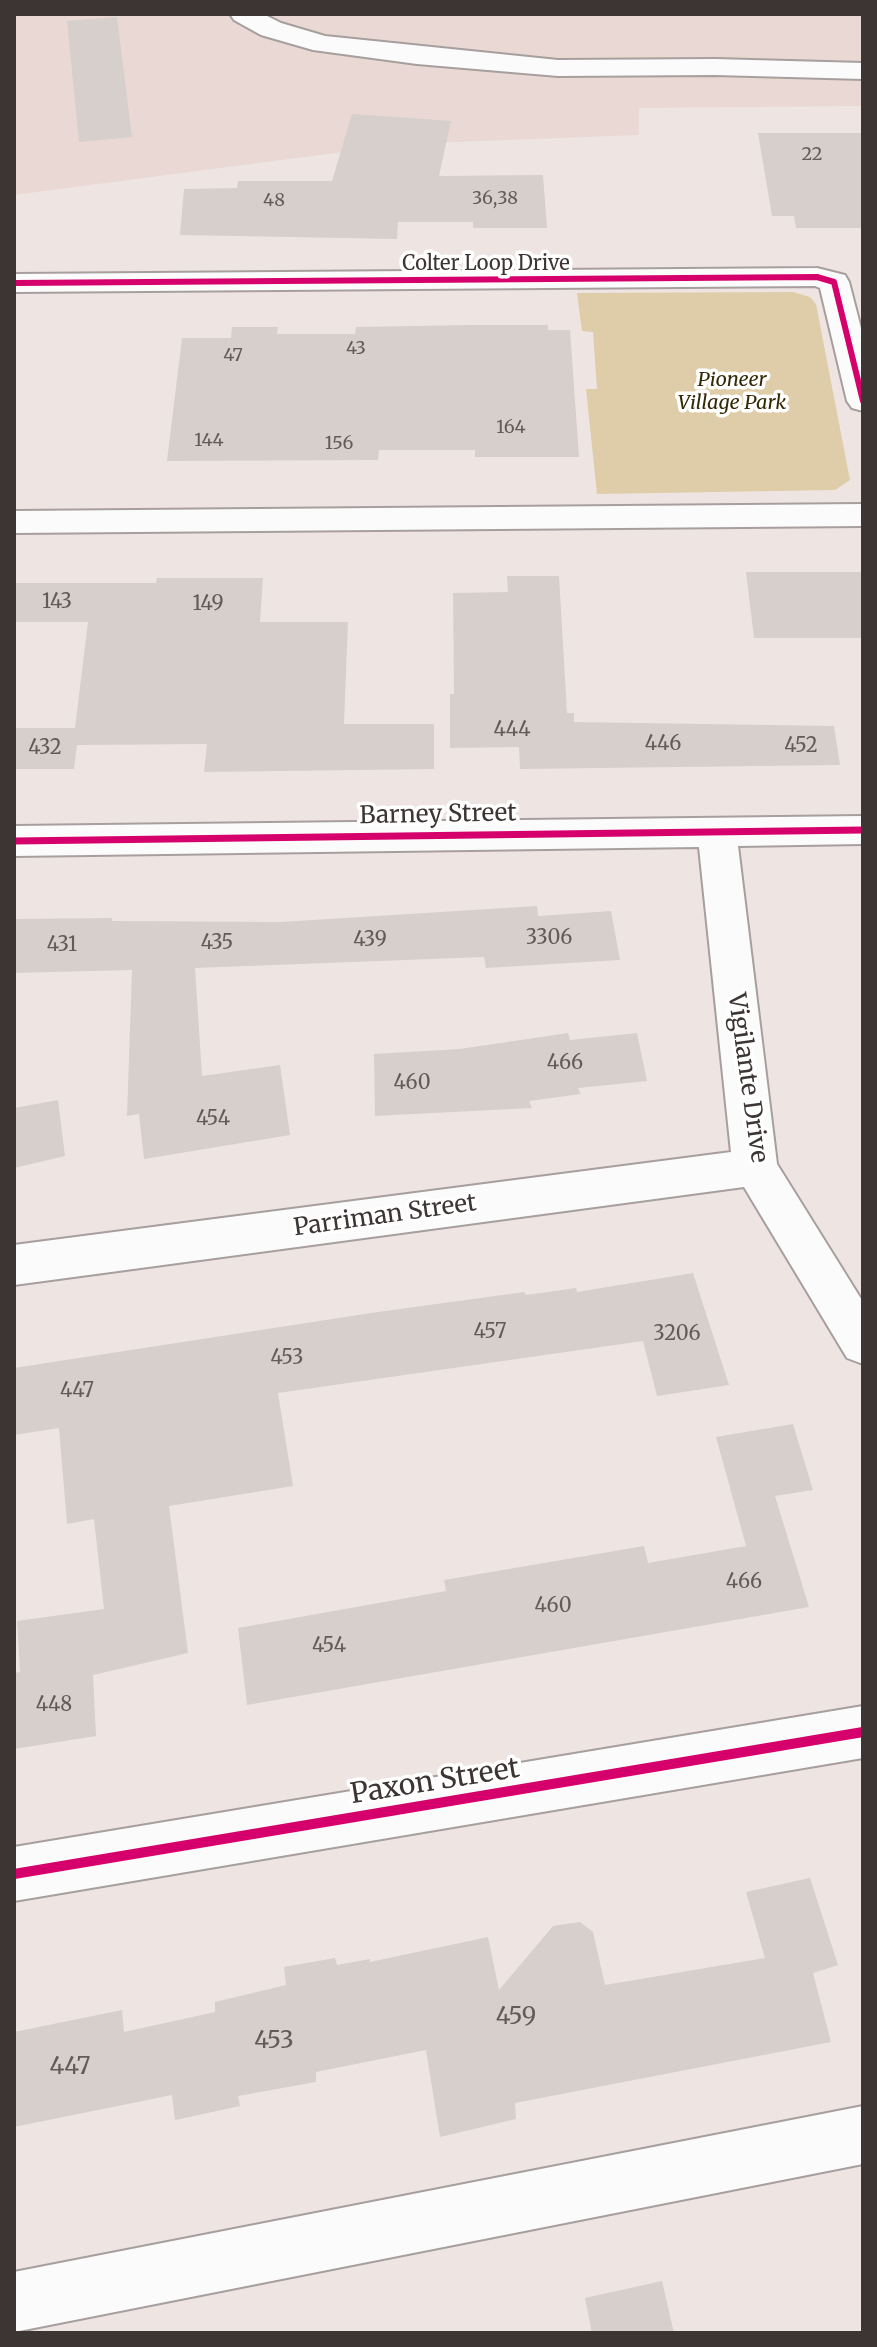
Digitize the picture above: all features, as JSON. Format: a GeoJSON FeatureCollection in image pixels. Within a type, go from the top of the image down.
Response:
{"type":"FeatureCollection","features":[{"type":"Feature","properties":{"kind":"street"},"geometry":{"type":"LineString","coordinates":[[243,14],[271,29],[323,44],[417,56],[558,68],[715,67],[863,71]]}},
{"type":"Feature","properties":{"kind":"street","name":"Colter Loop Drive"},"geometry":{"type":"LineString","coordinates":[[14,283],[817,277],[834,282],[863,401]]}},
{"type":"Feature","properties":{"kind":"street"},"geometry":{"type":"LineString","coordinates":[[14,522],[863,515]]}},
{"type":"Feature","properties":{"kind":"street","name":"Barney Street"},"geometry":{"type":"LineString","coordinates":[[14,841],[863,830]]}},
{"type":"Feature","properties":{"kind":"street","name":"Vigilante Drive"},"geometry":{"type":"LineString","coordinates":[[717,832],[755,1167],[863,1343]]}},
{"type":"Feature","properties":{"kind":"street","name":"Parriman Street"},"geometry":{"type":"LineString","coordinates":[[14,1265],[755,1167]]}},
{"type":"Feature","properties":{"kind":"street","name":"Paxon Street"},"geometry":{"type":"LineString","coordinates":[[14,1874],[863,1732]]}},
{"type":"Feature","properties":{"kind":"street"},"geometry":{"type":"LineString","coordinates":[[14,2302],[863,2135]]}},
{"type":"Feature","properties":{"kind":"shaded area"},"geometry":{"type":"Polygon","coordinates":[[[14,14],[863,14],[863,106],[639,108],[639,135],[404,144],[14,195],[14,14]]]}},
{"type":"Feature","properties":{"kind":"green space","name":"Pioneer Village Park"},"geometry":{"type":"Polygon","coordinates":[[[793,292],[810,297],[816,304],[850,480],[835,490],[597,494],[586,389],[597,389],[593,332],[582,331],[577,293],[793,292]]]}},
{"type":"Feature","properties":{"kind":"building"},"geometry":{"type":"Polygon","coordinates":[[[117,17],[132,137],[79,142],[67,21],[117,17]]]}},
{"type":"Feature","properties":{"kind":"building"},"geometry":{"type":"Polygon","coordinates":[[[352,114],[451,121],[439,176],[543,175],[547,228],[473,228],[473,222],[398,222],[397,239],[180,235],[184,189],[237,188],[238,181],[332,181],[352,114]]]}},
{"type":"Feature","properties":{"kind":"building"},"geometry":{"type":"Polygon","coordinates":[[[758,133],[863,133],[863,228],[796,228],[794,216],[772,216],[758,133]]]}},
{"type":"Feature","properties":{"kind":"building"},"geometry":{"type":"Polygon","coordinates":[[[548,325],[548,330],[570,330],[579,457],[475,457],[475,450],[379,450],[378,460],[167,461],[182,338],[231,338],[232,327],[278,327],[277,334],[355,334],[356,327],[548,325]]]}},
{"type":"Feature","properties":{"kind":"building"},"geometry":{"type":"Polygon","coordinates":[[[746,572],[863,572],[863,638],[754,638],[746,572]]]}},
{"type":"Feature","properties":{"kind":"building"},"geometry":{"type":"Polygon","coordinates":[[[507,576],[559,576],[567,713],[574,713],[574,722],[834,726],[840,765],[520,769],[519,747],[450,748],[450,694],[454,694],[453,593],[508,592],[507,576]]]}},
{"type":"Feature","properties":{"kind":"building"},"geometry":{"type":"Polygon","coordinates":[[[157,578],[263,578],[260,622],[348,622],[344,724],[434,724],[434,769],[204,772],[207,744],[77,745],[74,769],[14,769],[14,728],[75,728],[88,622],[14,622],[14,583],[156,583],[157,578]]]}},
{"type":"Feature","properties":{"kind":"building"},"geometry":{"type":"Polygon","coordinates":[[[537,906],[538,916],[611,911],[620,960],[486,968],[484,957],[195,968],[202,1076],[280,1065],[290,1135],[144,1159],[139,1114],[127,1116],[132,970],[14,973],[14,919],[281,922],[537,906]]]}},
{"type":"Feature","properties":{"kind":"building"},"geometry":{"type":"Polygon","coordinates":[[[568,1033],[570,1040],[637,1033],[647,1081],[578,1088],[581,1094],[529,1101],[532,1108],[375,1116],[374,1054],[460,1049],[568,1033]]]}},
{"type":"Feature","properties":{"kind":"building"},"geometry":{"type":"Polygon","coordinates":[[[58,1100],[65,1156],[14,1168],[14,1108],[58,1100]]]}},
{"type":"Feature","properties":{"kind":"building"},"geometry":{"type":"Polygon","coordinates":[[[693,1273],[729,1385],[657,1396],[643,1341],[278,1393],[293,1486],[169,1506],[188,1653],[93,1675],[96,1736],[14,1749],[14,1673],[20,1672],[17,1621],[104,1609],[94,1519],[67,1524],[59,1428],[14,1435],[14,1368],[371,1313],[524,1292],[526,1295],[576,1288],[577,1292],[693,1273]]]}},
{"type":"Feature","properties":{"kind":"building"},"geometry":{"type":"Polygon","coordinates":[[[793,1424],[813,1490],[775,1496],[809,1607],[247,1705],[238,1628],[446,1591],[444,1580],[644,1546],[648,1563],[746,1546],[716,1437],[793,1424]]]}},
{"type":"Feature","properties":{"kind":"building"},"geometry":{"type":"Polygon","coordinates":[[[810,1878],[838,1965],[813,1973],[831,2042],[515,2103],[516,2119],[440,2137],[426,2050],[316,2072],[316,2082],[238,2096],[240,2106],[175,2120],[172,2095],[14,2127],[14,2032],[122,2010],[124,2032],[215,2012],[215,2002],[286,1985],[284,1967],[335,1958],[337,1965],[370,1959],[370,1962],[488,1937],[499,1990],[553,1926],[580,1922],[593,1932],[605,1985],[765,1958],[746,1892],[810,1878]]]}},
{"type":"Feature","properties":{"kind":"building"},"geometry":{"type":"Polygon","coordinates":[[[662,2281],[674,2333],[592,2333],[585,2298],[662,2281]]]}},
{"type":"Feature","properties":{"kind":"cycle path"},"geometry":{"type":"LineString","coordinates":[[14,283],[817,277],[834,282],[863,401]]}},
{"type":"Feature","properties":{"kind":"cycle path"},"geometry":{"type":"LineString","coordinates":[[14,841],[863,830]]}},
{"type":"Feature","properties":{"kind":"cycle path"},"geometry":{"type":"LineString","coordinates":[[14,1874],[863,1732]]}}]}
